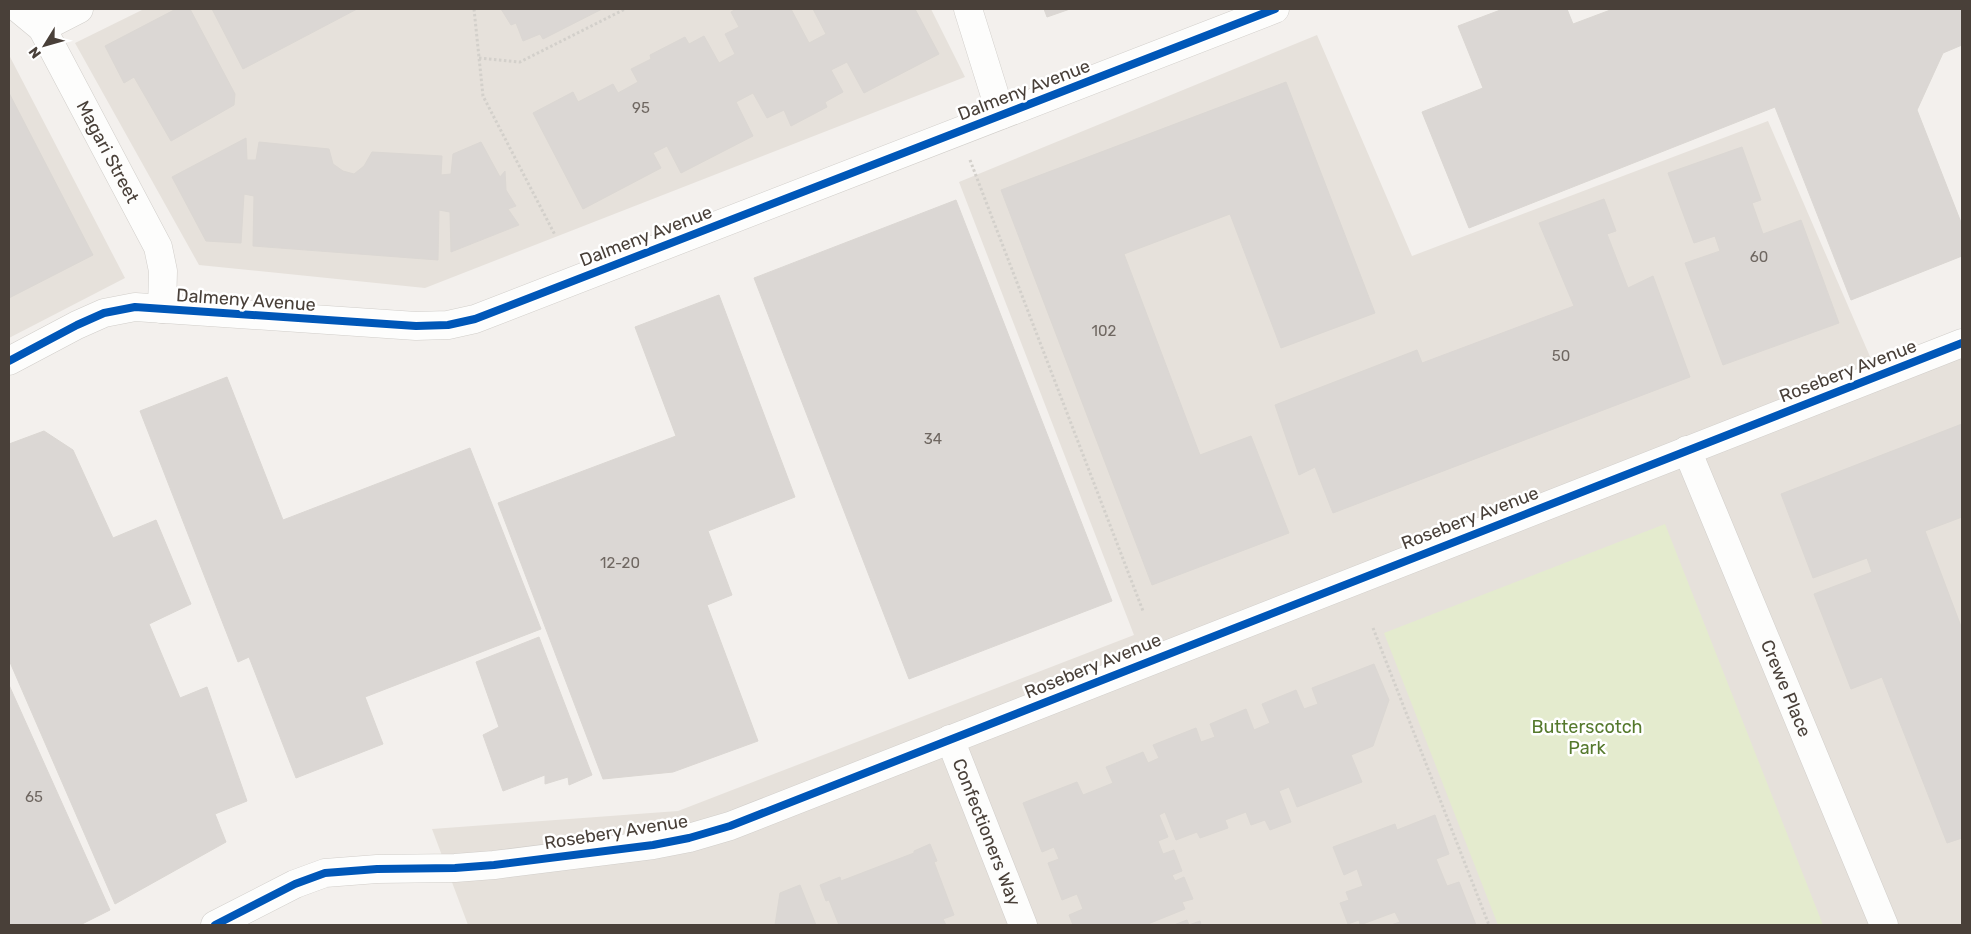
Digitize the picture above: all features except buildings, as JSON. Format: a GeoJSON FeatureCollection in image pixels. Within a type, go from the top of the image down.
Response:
{"type":"FeatureCollection","features":[{"type":"Feature","properties":{"kind":"street","name":"Magari Street"},"geometry":{"type":"LineString","coordinates":[[19,9],[40,18],[158,247],[163,271],[162,309]]}},
{"type":"Feature","properties":{"kind":"street"},"geometry":{"type":"LineString","coordinates":[[40,18],[79,9]]}},
{"type":"Feature","properties":{"kind":"street"},"geometry":{"type":"LineString","coordinates":[[968,9],[1001,115]]}},
{"type":"Feature","properties":{"kind":"street","name":"Dalmeny Avenue"},"geometry":{"type":"LineString","coordinates":[[9,361],[104,313],[135,307],[416,326],[448,325],[475,319],[1275,9]]}},
{"type":"Feature","properties":{"kind":"street","name":"Rosebery Avenue"},"geometry":{"type":"LineString","coordinates":[[215,925],[295,884],[325,873],[377,869],[455,868],[494,865],[653,845],[689,838],[730,826],[950,738],[1962,343]]}},
{"type":"Feature","properties":{"kind":"street","name":"Crewe Place"},"geometry":{"type":"LineString","coordinates":[[1687,450],[1884,925]]}},
{"type":"Feature","properties":{"kind":"street","name":"Confectioners Way"},"geometry":{"type":"LineString","coordinates":[[950,738],[1024,925]]}},
{"type":"Feature","properties":{"kind":"path"},"geometry":{"type":"LineString","coordinates":[[474,9],[483,96],[555,235]]}},
{"type":"Feature","properties":{"kind":"path"},"geometry":{"type":"LineString","coordinates":[[479,58],[520,62],[625,9]]}},
{"type":"Feature","properties":{"kind":"path"},"geometry":{"type":"LineString","coordinates":[[959,132],[1143,611]]}},
{"type":"Feature","properties":{"kind":"path"},"geometry":{"type":"LineString","coordinates":[[1373,628],[1489,925]]}},
{"type":"Feature","properties":{"kind":"shaded area"},"geometry":{"type":"Polygon","coordinates":[[[144,9],[931,9],[965,77],[425,288],[199,265],[75,43],[144,9]]]}},
{"type":"Feature","properties":{"kind":"shaded area"},"geometry":{"type":"Polygon","coordinates":[[[1317,35],[1412,256],[1768,121],[1878,375],[1962,343],[1962,925],[468,925],[432,829],[678,811],[1134,635],[959,182],[1317,35]]]}},
{"type":"Feature","properties":{"kind":"shaded area"},"geometry":{"type":"Polygon","coordinates":[[[9,55],[125,278],[9,338],[9,55]]]}},
{"type":"Feature","properties":{"kind":"green space","name":"Butterscotch Park"},"geometry":{"type":"Polygon","coordinates":[[[1665,524],[1823,925],[1498,925],[1384,633],[1665,524]]]}},
{"type":"Feature","properties":{"kind":"cycle path"},"geometry":{"type":"LineString","coordinates":[[9,361],[104,313],[135,307],[416,326],[448,325],[475,319],[1275,9]]}},
{"type":"Feature","properties":{"kind":"cycle path"},"geometry":{"type":"LineString","coordinates":[[215,925],[295,884],[325,873],[377,869],[455,868],[494,865],[653,845],[689,838],[730,826],[1962,343]]}}]}
